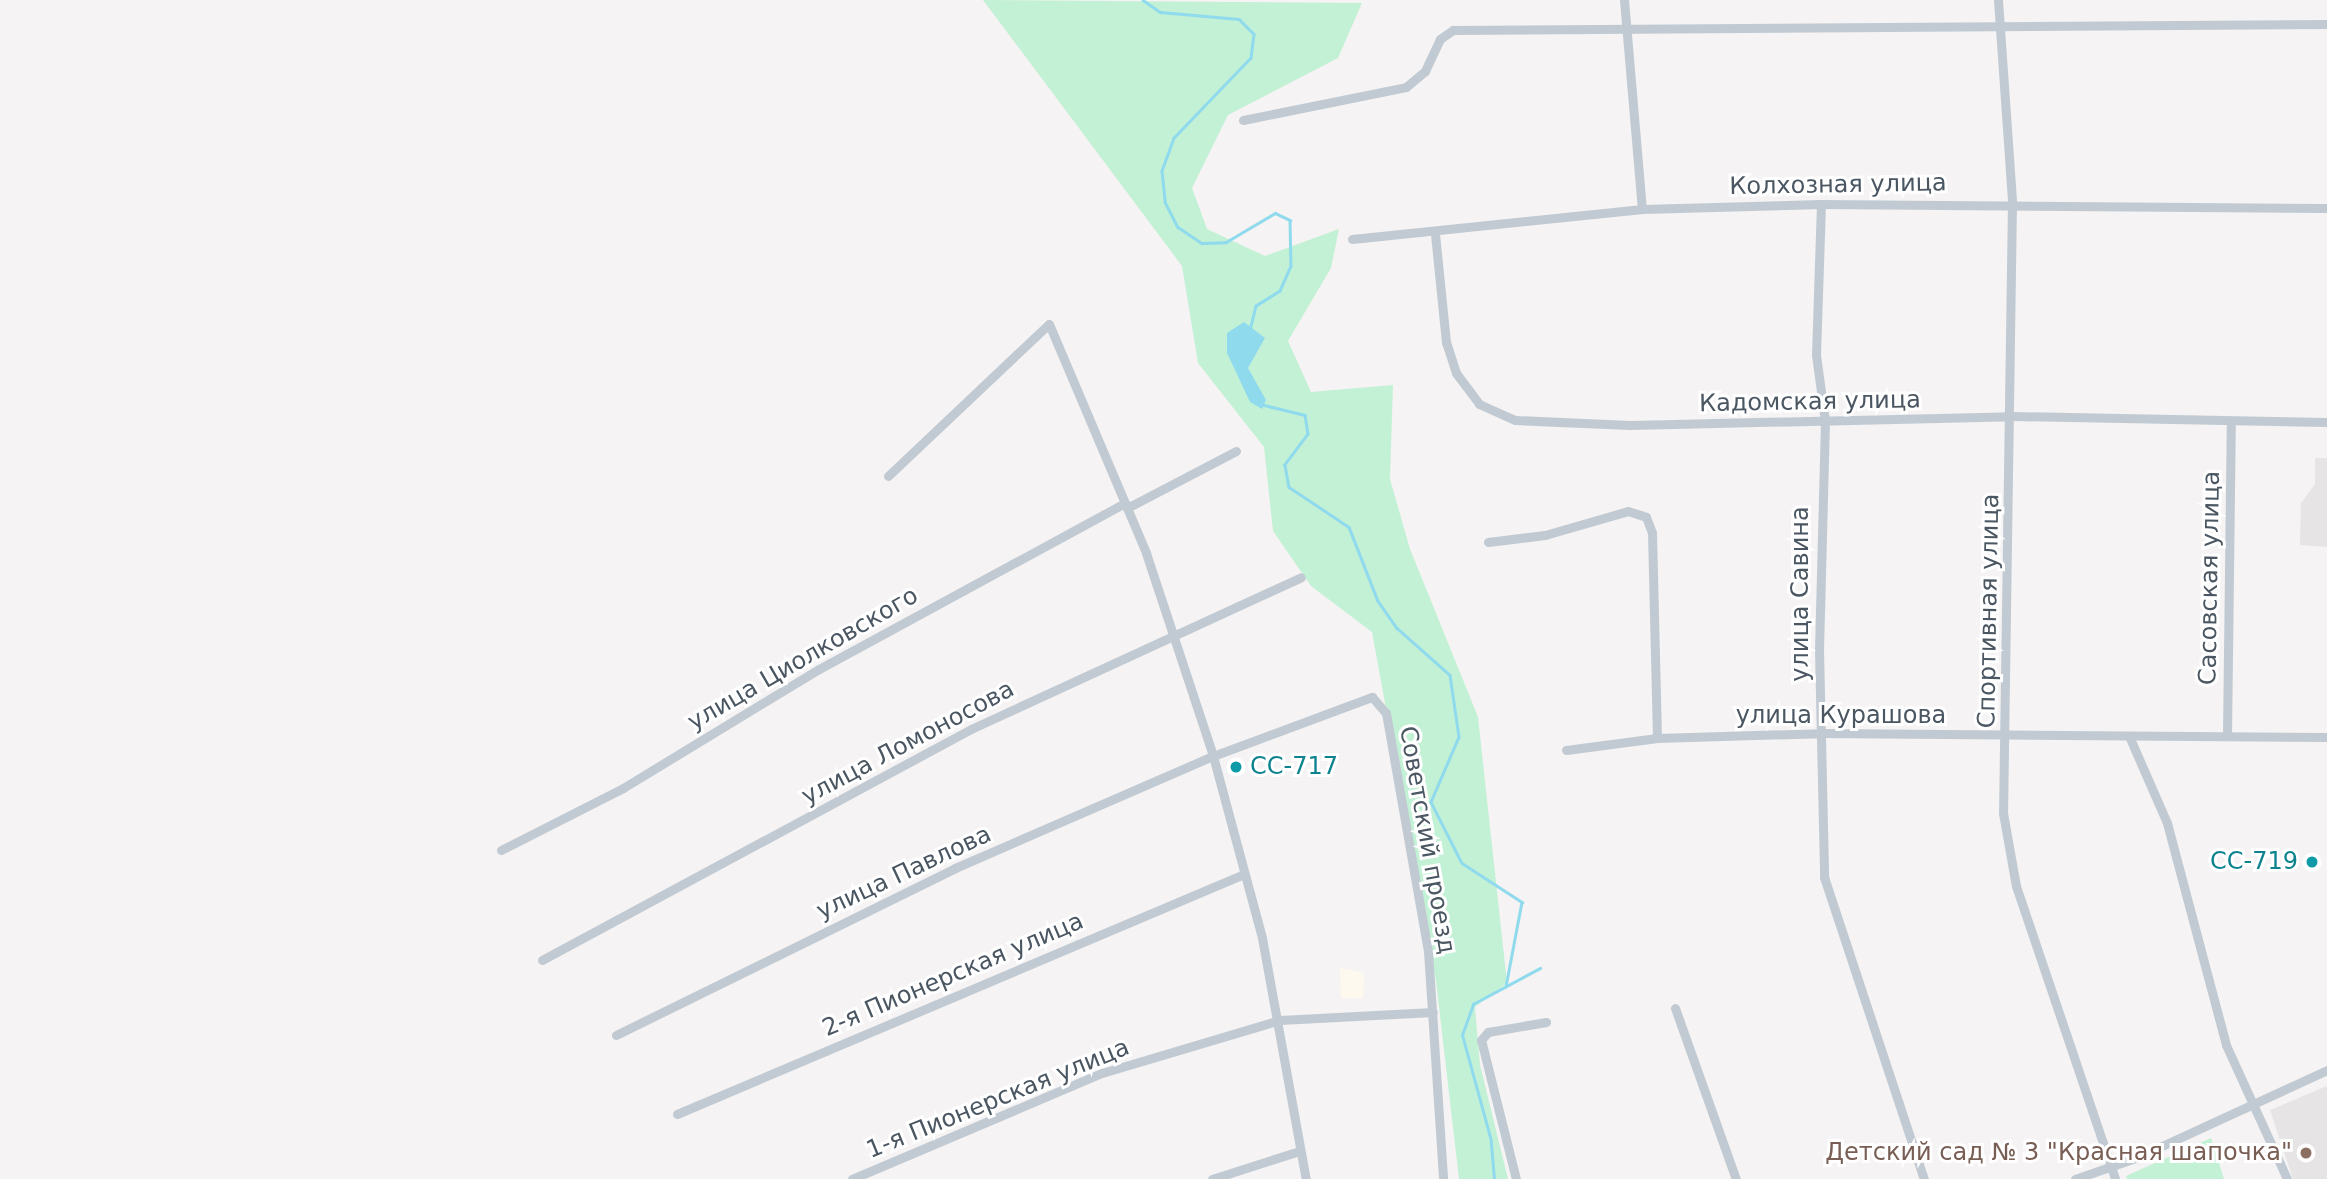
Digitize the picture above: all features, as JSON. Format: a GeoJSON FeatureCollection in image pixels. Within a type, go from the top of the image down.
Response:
{"type":"FeatureCollection","features":[{"type":"Feature","properties":{"kind":"street"},"geometry":{"type":"LineString","coordinates":[[1624,0],[1642,209]]}},
{"type":"Feature","properties":{"kind":"street","name":"Спортивная улица"},"geometry":{"type":"LineString","coordinates":[[1998,0],[2003,26],[2012,202],[2013,416],[2003,813],[2015,886],[2115,1179]]}},
{"type":"Feature","properties":{"kind":"street"},"geometry":{"type":"LineString","coordinates":[[1243,120],[1406,86],[1425,71],[1440,39],[1453,30],[2327,24]]}},
{"type":"Feature","properties":{"kind":"street","name":"Колхозная улица"},"geometry":{"type":"LineString","coordinates":[[1352,239],[1435,234],[1642,209],[2012,202],[2327,208]]}},
{"type":"Feature","properties":{"kind":"street","name":"улица Савина"},"geometry":{"type":"LineString","coordinates":[[1821,204],[1816,355],[1825,421],[1819,478],[1821,733],[1829,905],[1884,1045],[1924,1179]]}},
{"type":"Feature","properties":{"kind":"street","name":"Кадомская улица"},"geometry":{"type":"LineString","coordinates":[[1435,234],[1451,362],[1467,394],[1494,413],[1515,420],[1630,425],[2013,416],[2327,422]]}},
{"type":"Feature","properties":{"kind":"street"},"geometry":{"type":"LineString","coordinates":[[888,475],[1049,324],[1126,505],[1213,756],[1280,1020],[1299,1151],[1306,1179]]}},
{"type":"Feature","properties":{"kind":"street","name":"Сасовская улица"},"geometry":{"type":"LineString","coordinates":[[2227,736],[2231,421]]}},
{"type":"Feature","properties":{"kind":"street","name":"улица Циолковского"},"geometry":{"type":"LineString","coordinates":[[501,850],[623,788],[819,669],[1126,505],[1236,451]]}},
{"type":"Feature","properties":{"kind":"street"},"geometry":{"type":"LineString","coordinates":[[1489,542],[1545,535],[1628,511],[1646,517],[1652,533],[1657,738]]}},
{"type":"Feature","properties":{"kind":"street","name":"улица Ломоносова"},"geometry":{"type":"LineString","coordinates":[[542,960],[971,729],[1172,633],[1301,577]]}},
{"type":"Feature","properties":{"kind":"street","name":"Советский проезд"},"geometry":{"type":"LineString","coordinates":[[1213,756],[1354,699],[1381,702],[1423,918],[1433,1012]]}},
{"type":"Feature","properties":{"kind":"street","name":"улица Курашова"},"geometry":{"type":"LineString","coordinates":[[1566,750],[1657,738],[1821,733],[2327,737]]}},
{"type":"Feature","properties":{"kind":"street"},"geometry":{"type":"LineString","coordinates":[[2129,736],[2167,823],[2226,1045],[2287,1179]]}},
{"type":"Feature","properties":{"kind":"street","name":"улица Павлова"},"geometry":{"type":"LineString","coordinates":[[616,1035],[955,868],[1213,756]]}},
{"type":"Feature","properties":{"kind":"street","name":"2-я Пионерская улица"},"geometry":{"type":"LineString","coordinates":[[677,1114],[1244,874]]}},
{"type":"Feature","properties":{"kind":"street"},"geometry":{"type":"LineString","coordinates":[[1675,1008],[1736,1179]]}},
{"type":"Feature","properties":{"kind":"street"},"geometry":{"type":"LineString","coordinates":[[1280,1020],[1433,1012],[1443,1179]]}},
{"type":"Feature","properties":{"kind":"street","name":"1-я Пионерская улица"},"geometry":{"type":"LineString","coordinates":[[852,1179],[1102,1073],[1280,1020]]}},
{"type":"Feature","properties":{"kind":"street"},"geometry":{"type":"LineString","coordinates":[[1516,1179],[1481,1041],[1488,1032],[1546,1022]]}},
{"type":"Feature","properties":{"kind":"street"},"geometry":{"type":"LineString","coordinates":[[2076,1179],[2255,1104],[2327,1070]]}},
{"type":"Feature","properties":{"kind":"street"},"geometry":{"type":"LineString","coordinates":[[1212,1179],[1299,1151]]}},
{"type":"Feature","properties":{"kind":"shaded area"},"geometry":{"type":"Polygon","coordinates":[[[2315,458],[2327,458],[2327,547],[2300,545],[2301,503],[2315,484],[2315,458]]]}},
{"type":"Feature","properties":{"kind":"shaded area"},"geometry":{"type":"Polygon","coordinates":[[[1340,968],[1364,973],[1363,998],[1341,998],[1340,968]]]}},
{"type":"Feature","properties":{"kind":"shaded area","name":"Детский сад № 3 \"Красная шапочка\""},"geometry":{"type":"Polygon","coordinates":[[[2327,1086],[2327,1179],[2293,1179],[2270,1110],[2327,1086]]]}},
{"type":"Feature","properties":{"kind":"green space"},"geometry":{"type":"Polygon","coordinates":[[[983,0],[1362,3],[1338,58],[1228,115],[1192,188],[1207,229],[1265,256],[1339,229],[1331,268],[1288,341],[1311,392],[1393,385],[1390,479],[1410,549],[1478,717],[1507,983],[1475,1007],[1480,1065],[1508,1179],[1459,1179],[1436,981],[1372,632],[1311,586],[1273,531],[1264,447],[1198,363],[1182,266],[983,0]]]}},
{"type":"Feature","properties":{"kind":"green space"},"geometry":{"type":"Polygon","coordinates":[[[2211,1138],[2224,1179],[2127,1179],[2126,1176],[2211,1138]]]}},
{"type":"Feature","properties":{"kind":"water"},"geometry":{"type":"Polygon","coordinates":[[[1244,322],[1265,338],[1248,368],[1266,400],[1262,409],[1250,402],[1227,353],[1227,333],[1244,322]]]}},
{"type":"Feature","properties":{"kind":"waterway"},"geometry":{"type":"LineString","coordinates":[[1143,0],[1160,12],[1239,19],[1254,34],[1251,58],[1174,138],[1162,171],[1165,202],[1178,227],[1202,243],[1226,242],[1275,213],[1290,220],[1291,266],[1280,291],[1256,306],[1251,326]]}},
{"type":"Feature","properties":{"kind":"waterway"},"geometry":{"type":"LineString","coordinates":[[1264,405],[1305,415],[1308,434],[1285,465],[1289,487],[1349,527],[1378,601],[1397,628],[1450,675],[1459,737],[1431,802],[1462,863],[1522,902],[1506,987]]}},
{"type":"Feature","properties":{"kind":"waterway"},"geometry":{"type":"LineString","coordinates":[[1494,1179],[1491,1141],[1462,1035],[1473,1004],[1540,968]]}},
{"type":"Feature","properties":{"kind":"place","name":"СС-717"},"geometry":{"type":"Point","coordinates":[1236,767]}},
{"type":"Feature","properties":{"kind":"place","name":"СС-719"},"geometry":{"type":"Point","coordinates":[2312,862]}},
{"type":"Feature","properties":{"kind":"place","name":"Детский сад № 3 \"Красная шапочка\""},"geometry":{"type":"Point","coordinates":[2306,1153]}}]}
